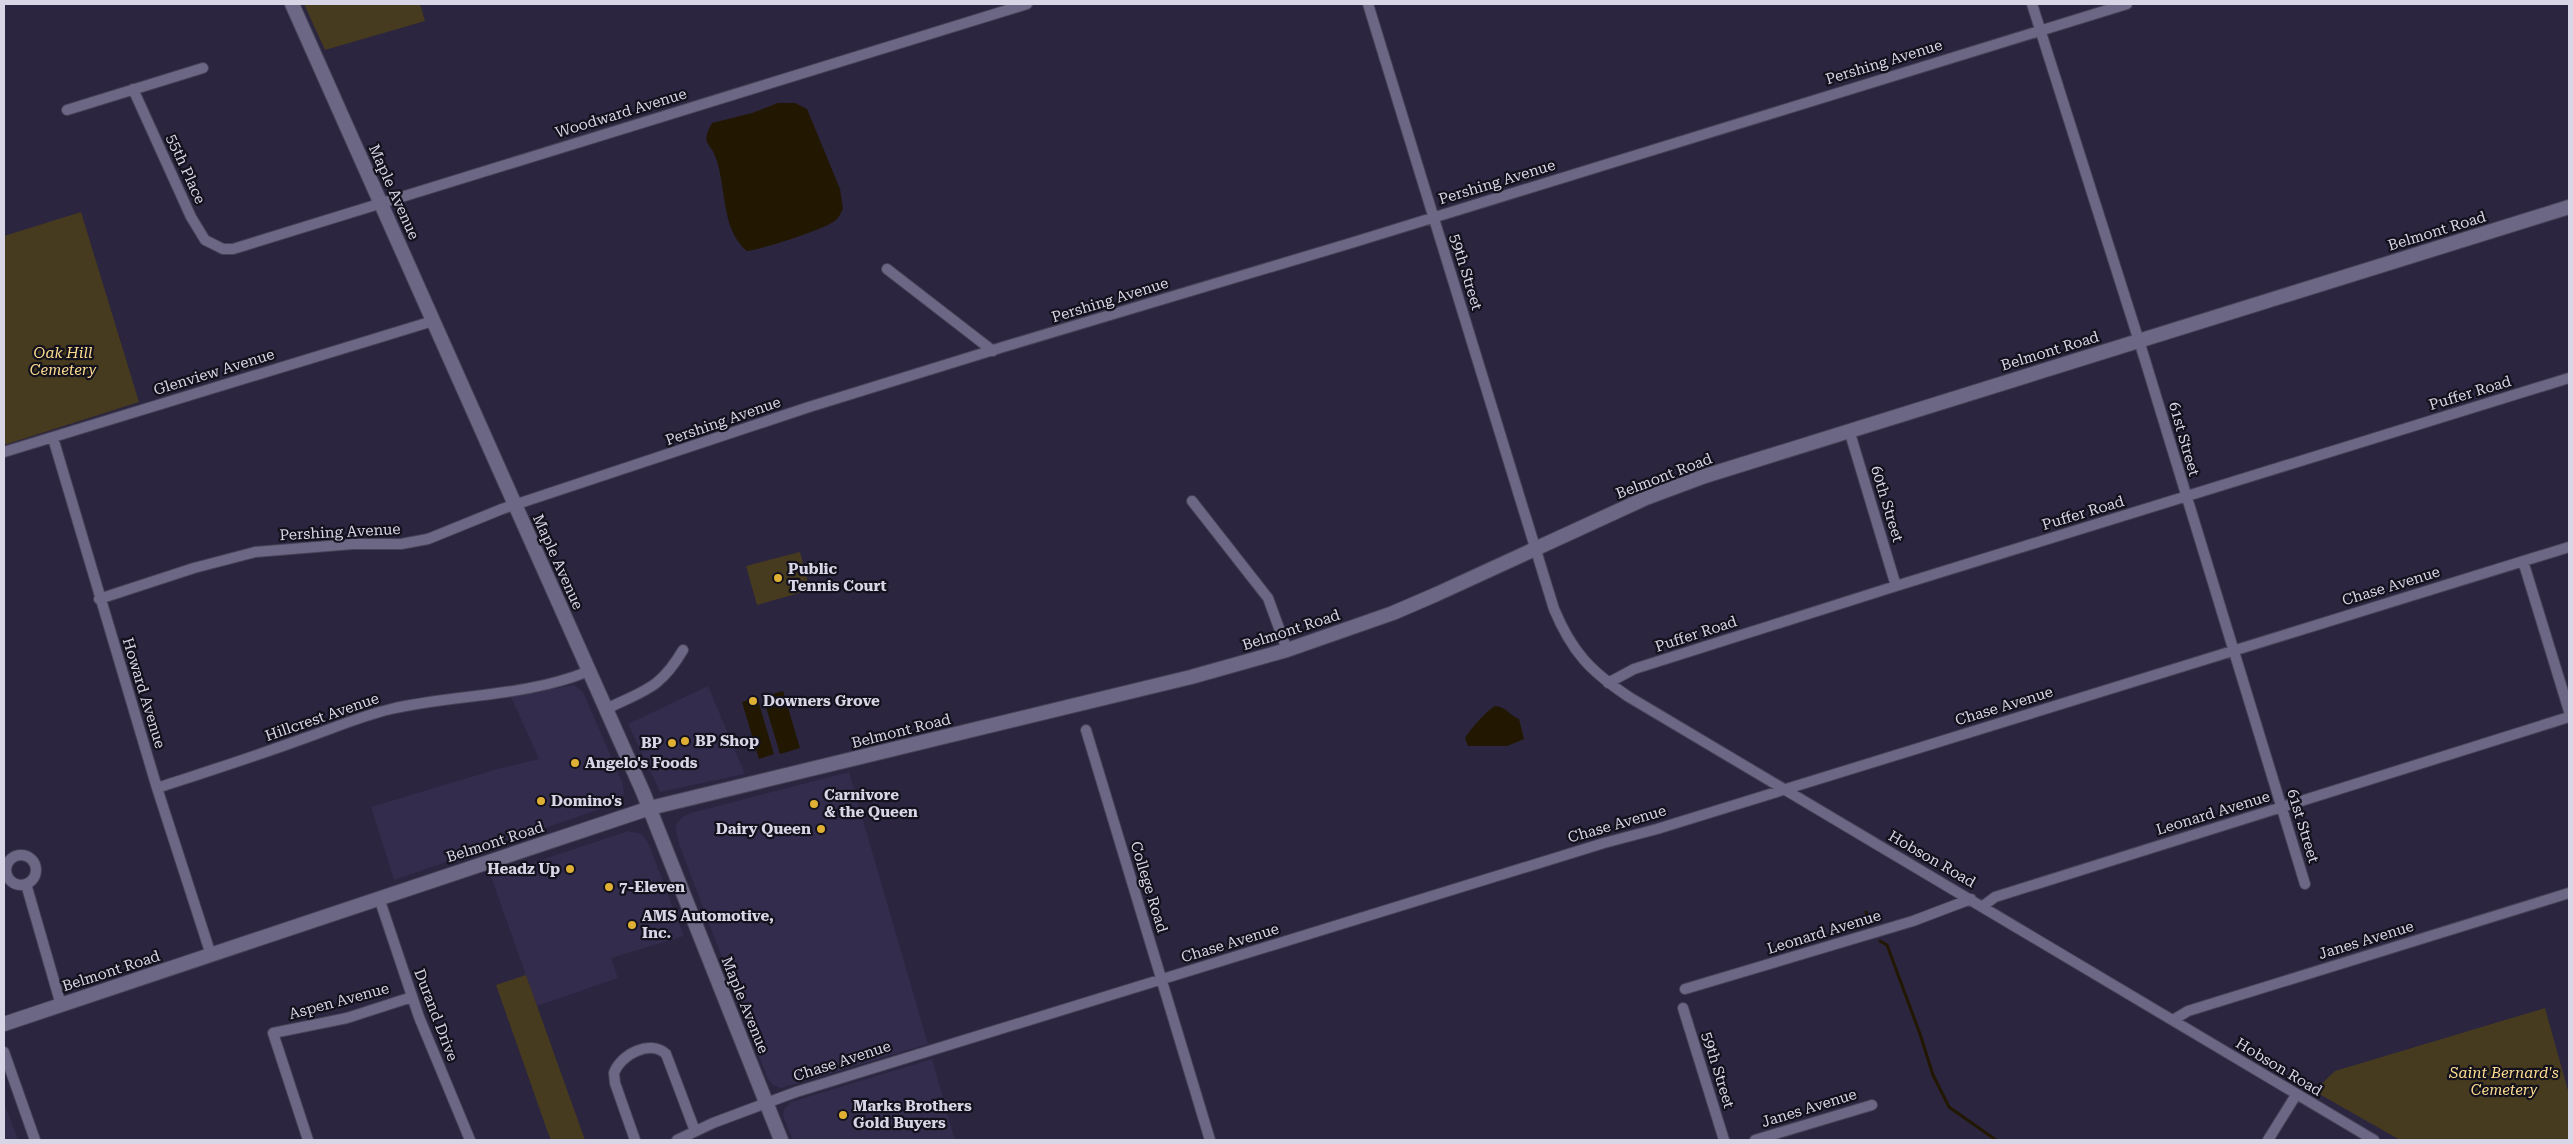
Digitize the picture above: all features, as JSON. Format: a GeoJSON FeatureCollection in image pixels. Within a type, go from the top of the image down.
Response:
{"type":"FeatureCollection","features":[{"type":"Feature","properties":{"kind":"main road","name":"Maple Avenue"},"geometry":{"type":"LineString","coordinates":[[292,4],[650,808],[781,1140]]}},
{"type":"Feature","properties":{"kind":"main road","name":"Belmont Road"},"geometry":{"type":"LineString","coordinates":[[4,1024],[650,808],[1191,677],[1287,650],[1400,610],[1536,550],[1646,498],[1705,476],[2569,207]]}},
{"type":"Feature","properties":{"kind":"street","name":"Woodward Avenue"},"geometry":{"type":"LineString","coordinates":[[224,249],[233,248],[381,203],[1027,4]]}},
{"type":"Feature","properties":{"kind":"street","name":"59th Street"},"geometry":{"type":"LineString","coordinates":[[1368,4],[1536,550]]}},
{"type":"Feature","properties":{"kind":"street","name":"61st Street"},"geometry":{"type":"LineString","coordinates":[[2032,4],[2305,884]]}},
{"type":"Feature","properties":{"kind":"street","name":"Pershing Avenue"},"geometry":{"type":"LineString","coordinates":[[99,599],[194,568],[254,552],[353,544],[413,543],[516,505],[809,408],[993,350],[2127,4]]}},
{"type":"Feature","properties":{"kind":"street"},"geometry":{"type":"LineString","coordinates":[[67,110],[203,68]]}},
{"type":"Feature","properties":{"kind":"street","name":"55th Place"},"geometry":{"type":"LineString","coordinates":[[133,89],[191,217],[205,240],[224,249]]}},
{"type":"Feature","properties":{"kind":"street"},"geometry":{"type":"LineString","coordinates":[[887,269],[993,350]]}},
{"type":"Feature","properties":{"kind":"street","name":"Glenview Avenue"},"geometry":{"type":"LineString","coordinates":[[4,452],[433,321]]}},
{"type":"Feature","properties":{"kind":"street","name":"Puffer Road"},"geometry":{"type":"LineString","coordinates":[[1608,683],[1634,669],[2569,378]]}},
{"type":"Feature","properties":{"kind":"street","name":"60th Street"},"geometry":{"type":"LineString","coordinates":[[1849,430],[1896,586]]}},
{"type":"Feature","properties":{"kind":"street","name":"Howard Avenue"},"geometry":{"type":"LineString","coordinates":[[53,438],[99,599],[211,955]]}},
{"type":"Feature","properties":{"kind":"street"},"geometry":{"type":"LineString","coordinates":[[1192,500],[1268,598],[1287,650]]}},
{"type":"Feature","properties":{"kind":"street","name":"Chase Avenue"},"geometry":{"type":"LineString","coordinates":[[677,1140],[766,1102],[1004,1026],[1162,980],[1604,843],[1786,789],[2569,546]]}},
{"type":"Feature","properties":{"kind":"street","name":"Hobson Road"},"geometry":{"type":"LineString","coordinates":[[1536,550],[1554,609],[1570,644],[1588,666],[1608,683],[2374,1140]]}},
{"type":"Feature","properties":{"kind":"street"},"geometry":{"type":"LineString","coordinates":[[2524,561],[2569,711]]}},
{"type":"Feature","properties":{"kind":"street"},"geometry":{"type":"LineString","coordinates":[[606,709],[652,688],[671,670],[683,650]]}},
{"type":"Feature","properties":{"kind":"street","name":"Hillcrest Avenue"},"geometry":{"type":"LineString","coordinates":[[157,788],[236,762],[363,716],[418,704],[522,690],[569,679],[589,671]]}},
{"type":"Feature","properties":{"kind":"street","name":"Leonard Avenue"},"geometry":{"type":"LineString","coordinates":[[1983,906],[1996,897],[2569,717]]}},
{"type":"Feature","properties":{"kind":"street","name":"College Road"},"geometry":{"type":"LineString","coordinates":[[1086,730],[1210,1140]]}},
{"type":"Feature","properties":{"kind":"street"},"geometry":{"type":"LineString","coordinates":[[26,884],[61,1005]]}},
{"type":"Feature","properties":{"kind":"street","name":"Janes Avenue"},"geometry":{"type":"LineString","coordinates":[[2173,1020],[2188,1011],[2569,893]]}},
{"type":"Feature","properties":{"kind":"street","name":"Durand Drive"},"geometry":{"type":"LineString","coordinates":[[379,898],[412,997],[470,1140]]}},
{"type":"Feature","properties":{"kind":"street","name":"Leonard Avenue"},"geometry":{"type":"LineString","coordinates":[[1685,989],[1913,921],[1970,899]]}},
{"type":"Feature","properties":{"kind":"street","name":"Aspen Avenue"},"geometry":{"type":"LineString","coordinates":[[308,1140],[273,1033],[348,1018],[412,997]]}},
{"type":"Feature","properties":{"kind":"street","name":"59th Street"},"geometry":{"type":"LineString","coordinates":[[1683,1008],[1724,1140]]}},
{"type":"Feature","properties":{"kind":"street"},"geometry":{"type":"LineString","coordinates":[[635,1140],[615,1083],[614,1073],[624,1058],[636,1052],[657,1048],[666,1054],[695,1131]]}},
{"type":"Feature","properties":{"kind":"street"},"geometry":{"type":"LineString","coordinates":[[4,1052],[35,1140]]}},
{"type":"Feature","properties":{"kind":"street"},"geometry":{"type":"LineString","coordinates":[[2268,1140],[2296,1095]]}},
{"type":"Feature","properties":{"kind":"street","name":"Janes Avenue"},"geometry":{"type":"LineString","coordinates":[[1755,1140],[1872,1105]]}},
{"type":"Feature","properties":{"kind":"shaded area"},"geometry":{"type":"Polygon","coordinates":[[[778,103],[795,103],[807,109],[840,189],[843,209],[837,219],[821,228],[780,243],[747,251],[738,242],[732,231],[725,206],[719,168],[707,142],[707,134],[712,123],[752,113],[778,103]]]}},
{"type":"Feature","properties":{"kind":"shaded area"},"geometry":{"type":"Polygon","coordinates":[[[574,685],[583,692],[623,784],[624,793],[622,799],[612,805],[394,880],[371,807],[494,770],[539,759],[511,697],[574,685]]]}},
{"type":"Feature","properties":{"kind":"shaded area"},"geometry":{"type":"Polygon","coordinates":[[[708,686],[745,774],[660,792],[628,724],[708,686]]]}},
{"type":"Feature","properties":{"kind":"shaded area"},"geometry":{"type":"Polygon","coordinates":[[[783,691],[800,748],[780,754],[763,697],[783,691]]]}},
{"type":"Feature","properties":{"kind":"shaded area"},"geometry":{"type":"Polygon","coordinates":[[[757,697],[774,754],[759,759],[742,702],[757,697]]]}},
{"type":"Feature","properties":{"kind":"shaded area"},"geometry":{"type":"Polygon","coordinates":[[[1495,706],[1502,708],[1519,719],[1524,739],[1507,746],[1468,746],[1465,738],[1478,721],[1495,706]]]}},
{"type":"Feature","properties":{"kind":"shaded area"},"geometry":{"type":"Polygon","coordinates":[[[849,772],[928,1044],[781,1088],[773,1085],[767,1077],[679,844],[675,826],[683,816],[691,813],[849,772]]]}},
{"type":"Feature","properties":{"kind":"shaded area"},"geometry":{"type":"Polygon","coordinates":[[[628,831],[642,834],[648,842],[684,936],[611,958],[618,978],[537,1006],[491,877],[628,831]]]}},
{"type":"Feature","properties":{"kind":"shaded area"},"geometry":{"type":"Polygon","coordinates":[[[932,1059],[955,1140],[793,1140],[783,1116],[784,1109],[791,1102],[932,1059]]]}},
{"type":"Feature","properties":{"kind":"shaded area"},"geometry":{"type":"Polygon","coordinates":[[[4,1103],[18,1140],[4,1140],[4,1103]]]}},
{"type":"Feature","properties":{"kind":"green space"},"geometry":{"type":"Polygon","coordinates":[[[304,4],[420,4],[425,21],[325,50],[304,4]]]}},
{"type":"Feature","properties":{"kind":"green space","name":"Oak Hill Cemetery"},"geometry":{"type":"Polygon","coordinates":[[[81,212],[139,402],[4,445],[4,236],[81,212]]]}},
{"type":"Feature","properties":{"kind":"green space","name":"Public Tennis Court"},"geometry":{"type":"Polygon","coordinates":[[[800,552],[810,590],[757,605],[746,566],[800,552]]]}},
{"type":"Feature","properties":{"kind":"green space"},"geometry":{"type":"Polygon","coordinates":[[[526,975],[585,1140],[551,1140],[547,1130],[496,985],[526,975]]]}},
{"type":"Feature","properties":{"kind":"green space","name":"Saint Bernard's Cemetery"},"geometry":{"type":"Polygon","coordinates":[[[2545,1008],[2569,1094],[2569,1140],[2400,1140],[2314,1091],[2335,1071],[2545,1008]]]}},
{"type":"Feature","properties":{"kind":"waterway"},"geometry":{"type":"LineString","coordinates":[[1866,912],[1870,921]]}},
{"type":"Feature","properties":{"kind":"waterway"},"geometry":{"type":"LineString","coordinates":[[1880,941],[1887,945],[1933,1075],[1949,1107],[1996,1140]]}},
{"type":"Feature","properties":{"kind":"place","name":"Public Tennis Court"},"geometry":{"type":"Point","coordinates":[778,578]}},
{"type":"Feature","properties":{"kind":"place","name":"Downers Grove"},"geometry":{"type":"Point","coordinates":[753,701]}},
{"type":"Feature","properties":{"kind":"place","name":"BP Shop"},"geometry":{"type":"Point","coordinates":[685,741]}},
{"type":"Feature","properties":{"kind":"place","name":"BP"},"geometry":{"type":"Point","coordinates":[672,743]}},
{"type":"Feature","properties":{"kind":"place","name":"Angelo's Foods"},"geometry":{"type":"Point","coordinates":[575,763]}},
{"type":"Feature","properties":{"kind":"place","name":"Domino's"},"geometry":{"type":"Point","coordinates":[541,801]}},
{"type":"Feature","properties":{"kind":"place","name":"Carnivore & the Queen"},"geometry":{"type":"Point","coordinates":[814,804]}},
{"type":"Feature","properties":{"kind":"place","name":"Dairy Queen"},"geometry":{"type":"Point","coordinates":[821,829]}},
{"type":"Feature","properties":{"kind":"place","name":"Headz Up"},"geometry":{"type":"Point","coordinates":[570,869]}},
{"type":"Feature","properties":{"kind":"place","name":"7-Eleven"},"geometry":{"type":"Point","coordinates":[609,887]}},
{"type":"Feature","properties":{"kind":"place","name":"AMS Automotive, Inc."},"geometry":{"type":"Point","coordinates":[632,925]}},
{"type":"Feature","properties":{"kind":"place","name":"Marks Brothers Gold Buyers"},"geometry":{"type":"Point","coordinates":[843,1115]}}]}
